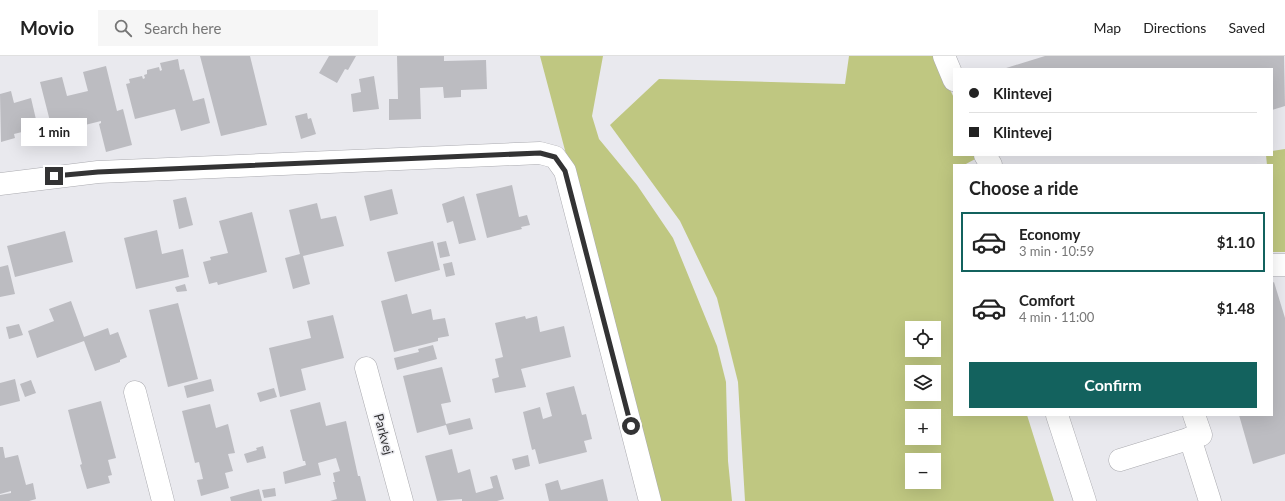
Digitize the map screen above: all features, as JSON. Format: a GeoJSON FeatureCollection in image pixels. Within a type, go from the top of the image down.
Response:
{"type":"FeatureCollection","features":[{"type":"Feature","properties":{"kind":"street"},"geometry":{"type":"LineString","coordinates":[[944,56],[953,78]]}},
{"type":"Feature","properties":{"kind":"street"},"geometry":{"type":"LineString","coordinates":[[0,184],[106,171],[540,153],[555,157],[565,171],[650,501]]}},
{"type":"Feature","properties":{"kind":"street"},"geometry":{"type":"LineString","coordinates":[[1273,265],[1285,265]]}},
{"type":"Feature","properties":{"kind":"street","name":"Parkvej"},"geometry":{"type":"LineString","coordinates":[[366,368],[402,501]]}},
{"type":"Feature","properties":{"kind":"street"},"geometry":{"type":"LineString","coordinates":[[135,392],[163,501]]}},
{"type":"Feature","properties":{"kind":"street"},"geometry":{"type":"LineString","coordinates":[[1057,416],[1085,501]]}},
{"type":"Feature","properties":{"kind":"street"},"geometry":{"type":"LineString","coordinates":[[1120,460],[1200,435],[1194,416]]}},
{"type":"Feature","properties":{"kind":"street"},"geometry":{"type":"LineString","coordinates":[[1190,438],[1204,499]]}},
{"type":"Feature","properties":{"kind":"green space"},"geometry":{"type":"Polygon","coordinates":[[[540,56],[603,56],[592,116],[599,139],[637,185],[673,238],[717,346],[726,382],[728,461],[732,501],[658,501],[540,56]]]}},
{"type":"Feature","properties":{"kind":"green space"},"geometry":{"type":"Polygon","coordinates":[[[849,56],[934,56],[953,96],[953,156],[979,157],[966,164],[953,164],[953,416],[1027,416],[1054,501],[745,501],[738,382],[717,298],[680,221],[610,125],[659,79],[845,84],[849,56]]]}},
{"type":"Feature","properties":{"kind":"green space"},"geometry":{"type":"Polygon","coordinates":[[[1285,149],[1285,252],[1273,252],[1273,164],[1267,164],[1266,156],[1273,156],[1273,151],[1285,149]]]}},
{"type":"Feature","properties":{"kind":"building"},"geometry":{"type":"Polygon","coordinates":[[[200,56],[250,56],[267,125],[221,136],[200,56]]]}},
{"type":"Feature","properties":{"kind":"building"},"geometry":{"type":"Polygon","coordinates":[[[329,56],[356,56],[348,70],[345,69],[337,83],[319,73],[329,56]]]}},
{"type":"Feature","properties":{"kind":"building"},"geometry":{"type":"Polygon","coordinates":[[[397,56],[444,56],[444,61],[486,60],[487,89],[461,90],[461,97],[444,98],[443,87],[420,88],[421,119],[389,120],[389,99],[398,99],[397,56]]]}},
{"type":"Feature","properties":{"kind":"building"},"geometry":{"type":"Polygon","coordinates":[[[1045,56],[1284,56],[1285,106],[1273,110],[1273,68],[1006,68],[1045,56]]]}},
{"type":"Feature","properties":{"kind":"building"},"geometry":{"type":"Polygon","coordinates":[[[178,59],[180,70],[184,69],[193,101],[204,98],[210,123],[181,131],[175,109],[135,119],[126,84],[130,83],[129,79],[142,76],[143,79],[145,78],[144,75],[147,74],[147,70],[159,67],[160,71],[162,70],[160,63],[178,59]]]}},
{"type":"Feature","properties":{"kind":"building"},"geometry":{"type":"Polygon","coordinates":[[[106,66],[117,111],[123,109],[132,145],[106,152],[99,124],[101,121],[53,133],[40,82],[62,77],[67,96],[88,91],[83,72],[106,66]]]}},
{"type":"Feature","properties":{"kind":"building"},"geometry":{"type":"Polygon","coordinates":[[[374,76],[379,109],[353,112],[351,94],[361,92],[359,79],[374,76]]]}},
{"type":"Feature","properties":{"kind":"building"},"geometry":{"type":"Polygon","coordinates":[[[11,91],[14,103],[31,98],[38,128],[14,134],[15,138],[1,142],[0,94],[11,91]]]}},
{"type":"Feature","properties":{"kind":"building"},"geometry":{"type":"Polygon","coordinates":[[[307,113],[308,119],[311,118],[316,134],[301,139],[295,116],[307,113]]]}},
{"type":"Feature","properties":{"kind":"building"},"geometry":{"type":"Polygon","coordinates":[[[512,185],[519,217],[527,215],[530,225],[521,227],[522,229],[487,238],[476,194],[512,185]]]}},
{"type":"Feature","properties":{"kind":"building"},"geometry":{"type":"Polygon","coordinates":[[[392,189],[398,214],[370,221],[364,196],[392,189]]]}},
{"type":"Feature","properties":{"kind":"building"},"geometry":{"type":"Polygon","coordinates":[[[464,196],[476,240],[459,244],[453,221],[447,223],[442,204],[464,196]]]}},
{"type":"Feature","properties":{"kind":"building"},"geometry":{"type":"Polygon","coordinates":[[[186,197],[193,225],[179,229],[173,200],[186,197]]]}},
{"type":"Feature","properties":{"kind":"building"},"geometry":{"type":"Polygon","coordinates":[[[317,203],[321,219],[336,216],[344,246],[303,256],[310,284],[293,289],[285,258],[300,254],[289,210],[317,203]]]}},
{"type":"Feature","properties":{"kind":"building"},"geometry":{"type":"Polygon","coordinates":[[[252,212],[267,272],[218,285],[217,282],[209,284],[203,262],[211,260],[210,257],[228,253],[219,221],[252,212]]]}},
{"type":"Feature","properties":{"kind":"building"},"geometry":{"type":"Polygon","coordinates":[[[157,230],[162,254],[183,249],[189,277],[136,289],[124,238],[157,230]]]}},
{"type":"Feature","properties":{"kind":"building"},"geometry":{"type":"Polygon","coordinates":[[[65,231],[73,262],[15,277],[7,246],[65,231]]]}},
{"type":"Feature","properties":{"kind":"building"},"geometry":{"type":"Polygon","coordinates":[[[433,241],[440,270],[395,282],[387,252],[433,241]]]}},
{"type":"Feature","properties":{"kind":"building"},"geometry":{"type":"Polygon","coordinates":[[[446,241],[450,256],[440,258],[437,243],[446,241]]]}},
{"type":"Feature","properties":{"kind":"building"},"geometry":{"type":"Polygon","coordinates":[[[452,262],[455,275],[446,277],[443,264],[452,262]]]}},
{"type":"Feature","properties":{"kind":"building"},"geometry":{"type":"Polygon","coordinates":[[[8,265],[15,294],[0,297],[0,267],[8,265]]]}},
{"type":"Feature","properties":{"kind":"building"},"geometry":{"type":"Polygon","coordinates":[[[1273,282],[1285,318],[1285,454],[1253,464],[1239,416],[1273,416],[1273,282]]]}},
{"type":"Feature","properties":{"kind":"building"},"geometry":{"type":"Polygon","coordinates":[[[185,284],[187,291],[177,292],[175,287],[185,284]]]}},
{"type":"Feature","properties":{"kind":"building"},"geometry":{"type":"Polygon","coordinates":[[[407,294],[412,314],[431,309],[433,320],[445,318],[449,336],[438,338],[438,341],[394,352],[381,301],[407,294]]]}},
{"type":"Feature","properties":{"kind":"building"},"geometry":{"type":"Polygon","coordinates":[[[71,301],[84,337],[108,328],[110,335],[118,332],[127,357],[120,360],[120,362],[95,371],[84,341],[37,358],[28,331],[54,321],[49,309],[71,301]]]}},
{"type":"Feature","properties":{"kind":"building"},"geometry":{"type":"Polygon","coordinates":[[[178,303],[198,379],[168,387],[149,310],[178,303]]]}},
{"type":"Feature","properties":{"kind":"building"},"geometry":{"type":"Polygon","coordinates":[[[333,315],[344,358],[301,369],[306,390],[280,397],[269,348],[311,338],[307,321],[333,315]]]}},
{"type":"Feature","properties":{"kind":"building"},"geometry":{"type":"Polygon","coordinates":[[[525,316],[526,319],[537,316],[540,332],[564,326],[571,357],[521,369],[526,387],[495,393],[492,379],[499,377],[495,359],[503,357],[495,323],[525,316]]]}},
{"type":"Feature","properties":{"kind":"building"},"geometry":{"type":"Polygon","coordinates":[[[19,324],[23,335],[9,339],[6,327],[19,324]]]}},
{"type":"Feature","properties":{"kind":"building"},"geometry":{"type":"Polygon","coordinates":[[[433,345],[437,359],[397,370],[394,358],[419,352],[418,349],[433,345]]]}},
{"type":"Feature","properties":{"kind":"building"},"geometry":{"type":"Polygon","coordinates":[[[442,367],[451,402],[441,404],[446,424],[470,418],[473,429],[449,435],[446,425],[417,433],[403,376],[442,367]]]}},
{"type":"Feature","properties":{"kind":"building"},"geometry":{"type":"Polygon","coordinates":[[[15,379],[20,401],[0,406],[0,383],[15,379]]]}},
{"type":"Feature","properties":{"kind":"building"},"geometry":{"type":"Polygon","coordinates":[[[211,379],[214,391],[187,398],[184,386],[211,379]]]}},
{"type":"Feature","properties":{"kind":"building"},"geometry":{"type":"Polygon","coordinates":[[[31,380],[36,393],[25,397],[20,384],[31,380]]]}},
{"type":"Feature","properties":{"kind":"building"},"geometry":{"type":"Polygon","coordinates":[[[574,386],[582,415],[586,414],[592,439],[584,441],[587,452],[539,464],[535,449],[532,450],[523,412],[540,407],[543,419],[552,416],[546,393],[574,386]]]}},
{"type":"Feature","properties":{"kind":"building"},"geometry":{"type":"Polygon","coordinates":[[[274,388],[277,397],[260,402],[257,393],[274,388]]]}},
{"type":"Feature","properties":{"kind":"building"},"geometry":{"type":"Polygon","coordinates":[[[101,401],[116,458],[108,460],[112,475],[108,476],[110,483],[87,489],[68,410],[101,401]]]}},
{"type":"Feature","properties":{"kind":"building"},"geometry":{"type":"Polygon","coordinates":[[[320,402],[326,426],[346,421],[358,476],[360,476],[366,501],[330,501],[337,499],[333,482],[335,482],[333,473],[340,471],[336,458],[318,463],[321,475],[285,484],[283,472],[306,465],[305,461],[303,461],[290,410],[320,402]]]}},
{"type":"Feature","properties":{"kind":"building"},"geometry":{"type":"Polygon","coordinates":[[[210,404],[216,428],[228,424],[235,453],[228,454],[233,471],[225,473],[229,488],[201,496],[197,480],[203,479],[199,462],[195,463],[182,411],[210,404]]]}},
{"type":"Feature","properties":{"kind":"building"},"geometry":{"type":"Polygon","coordinates":[[[263,446],[266,458],[247,463],[244,454],[257,450],[256,448],[263,446]]]}},
{"type":"Feature","properties":{"kind":"building"},"geometry":{"type":"Polygon","coordinates":[[[0,447],[3,447],[5,458],[18,455],[26,485],[33,483],[36,499],[29,501],[0,501],[0,495],[11,493],[11,491],[0,494],[0,447]]]}},
{"type":"Feature","properties":{"kind":"building"},"geometry":{"type":"Polygon","coordinates":[[[452,449],[458,473],[470,469],[476,493],[493,488],[490,477],[497,475],[504,499],[497,501],[462,501],[462,499],[437,501],[425,456],[452,449]]]}},
{"type":"Feature","properties":{"kind":"building"},"geometry":{"type":"Polygon","coordinates":[[[528,455],[530,466],[515,470],[512,459],[528,455]]]}},
{"type":"Feature","properties":{"kind":"building"},"geometry":{"type":"Polygon","coordinates":[[[603,479],[608,501],[549,501],[545,484],[558,480],[561,490],[603,479]]]}},
{"type":"Feature","properties":{"kind":"building"},"geometry":{"type":"Polygon","coordinates":[[[275,488],[276,496],[264,498],[262,490],[275,488]]]}},
{"type":"Feature","properties":{"kind":"building"},"geometry":{"type":"Polygon","coordinates":[[[259,489],[262,501],[231,501],[230,497],[259,489]]]}},
{"type":"Feature","properties":{"kind":"route"},"geometry":{"type":"LineString","coordinates":[[54,176],[98,172],[540,153],[555,157],[565,171],[631,426]]}}]}
